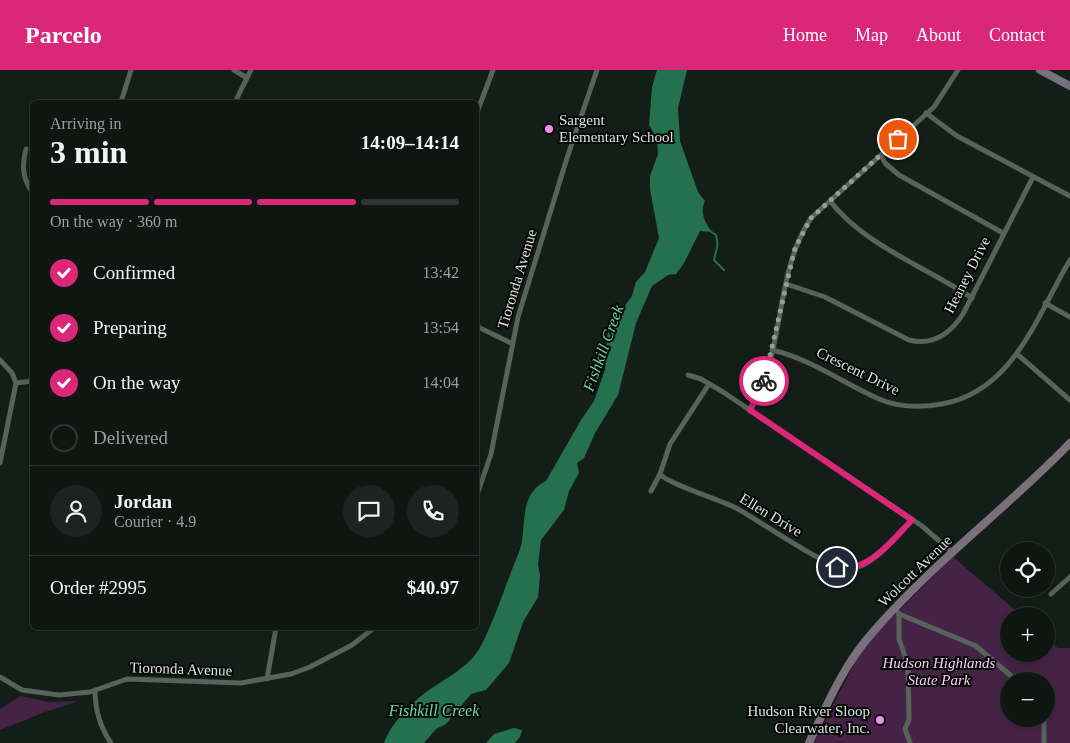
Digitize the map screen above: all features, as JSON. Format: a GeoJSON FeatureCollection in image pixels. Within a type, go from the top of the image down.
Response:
{"type":"FeatureCollection","features":[{"type":"Feature","properties":{"kind":"main road"},"geometry":{"type":"LineString","coordinates":[[1040,70],[1070,86]]}},
{"type":"Feature","properties":{"kind":"main road","name":"Wolcott Avenue"},"geometry":{"type":"LineString","coordinates":[[809,743],[842,675],[873,632],[897,611],[953,553],[1026,488],[1070,443]]}},
{"type":"Feature","properties":{"kind":"street"},"geometry":{"type":"LineString","coordinates":[[122,100],[131,70]]}},
{"type":"Feature","properties":{"kind":"street"},"geometry":{"type":"LineString","coordinates":[[234,70],[247,78]]}},
{"type":"Feature","properties":{"kind":"street"},"geometry":{"type":"LineString","coordinates":[[236,100],[251,70]]}},
{"type":"Feature","properties":{"kind":"street"},"geometry":{"type":"LineString","coordinates":[[479,108],[493,70]]}},
{"type":"Feature","properties":{"kind":"street","name":"Tioronda Avenue"},"geometry":{"type":"LineString","coordinates":[[479,489],[491,454],[512,343],[567,158],[597,70]]}},
{"type":"Feature","properties":{"kind":"street"},"geometry":{"type":"LineString","coordinates":[[750,410],[766,376],[786,284],[801,233],[811,218],[926,113],[945,93],[958,70]]}},
{"type":"Feature","properties":{"kind":"street"},"geometry":{"type":"LineString","coordinates":[[926,113],[957,136],[1070,196]]}},
{"type":"Feature","properties":{"kind":"street"},"geometry":{"type":"LineString","coordinates":[[26,149],[22,164],[23,174],[30,188]]}},
{"type":"Feature","properties":{"kind":"street"},"geometry":{"type":"LineString","coordinates":[[881,155],[885,163],[899,175],[1003,234]]}},
{"type":"Feature","properties":{"kind":"street","name":"Heaney Drive"},"geometry":{"type":"LineString","coordinates":[[786,284],[825,297],[898,336],[916,342],[931,341],[956,326],[1033,177]]}},
{"type":"Feature","properties":{"kind":"street"},"geometry":{"type":"LineString","coordinates":[[830,201],[842,216],[864,234],[972,298]]}},
{"type":"Feature","properties":{"kind":"street","name":"Crescent Drive"},"geometry":{"type":"LineString","coordinates":[[772,350],[804,360],[881,400],[899,406],[917,408],[948,403],[972,394],[994,380],[1017,354],[1070,260]]}},
{"type":"Feature","properties":{"kind":"street"},"geometry":{"type":"LineString","coordinates":[[1045,303],[1070,317]]}},
{"type":"Feature","properties":{"kind":"street"},"geometry":{"type":"LineString","coordinates":[[479,327],[512,343]]}},
{"type":"Feature","properties":{"kind":"street"},"geometry":{"type":"LineString","coordinates":[[1017,354],[1070,400]]}},
{"type":"Feature","properties":{"kind":"street"},"geometry":{"type":"LineString","coordinates":[[0,360],[12,373],[16,383],[0,463]]}},
{"type":"Feature","properties":{"kind":"street"},"geometry":{"type":"LineString","coordinates":[[688,375],[709,384],[750,410],[912,520],[953,553]]}},
{"type":"Feature","properties":{"kind":"street"},"geometry":{"type":"LineString","coordinates":[[16,383],[30,381]]}},
{"type":"Feature","properties":{"kind":"street"},"geometry":{"type":"LineString","coordinates":[[651,491],[660,474],[670,444],[709,384]]}},
{"type":"Feature","properties":{"kind":"street","name":"Ellen Drive"},"geometry":{"type":"LineString","coordinates":[[660,474],[666,480],[710,495],[735,507],[824,561],[841,568],[857,567],[870,560],[912,520]]}},
{"type":"Feature","properties":{"kind":"street"},"geometry":{"type":"LineString","coordinates":[[1055,590],[1070,577]]}},
{"type":"Feature","properties":{"kind":"street"},"geometry":{"type":"LineString","coordinates":[[910,743],[906,738],[905,728],[909,720],[908,665],[899,639],[897,611],[976,646],[1006,672]]}},
{"type":"Feature","properties":{"kind":"street"},"geometry":{"type":"LineString","coordinates":[[267,679],[276,630]]}},
{"type":"Feature","properties":{"kind":"street","name":"Tioronda Avenue"},"geometry":{"type":"LineString","coordinates":[[0,677],[22,690],[60,696],[95,690],[127,679],[230,684],[291,674],[324,661],[352,645],[371,630]]}},
{"type":"Feature","properties":{"kind":"street"},"geometry":{"type":"LineString","coordinates":[[95,690],[95,705],[98,716],[111,743]]}},
{"type":"Feature","properties":{"kind":"street"},"geometry":{"type":"LineString","coordinates":[[1044,727],[1044,743]]}},
{"type":"Feature","properties":{"kind":"green space","name":"Hudson Highlands State Park"},"geometry":{"type":"Polygon","coordinates":[[[953,557],[1011,607],[1000,607],[1000,662],[1055,662],[1055,646],[1058,648],[1070,648],[1070,743],[814,743],[858,656],[878,631],[953,557]]]}},
{"type":"Feature","properties":{"kind":"green space"},"geometry":{"type":"Polygon","coordinates":[[[21,696],[48,702],[78,701],[0,730],[0,709],[21,696]]]}},
{"type":"Feature","properties":{"kind":"water","name":"Fishkill Creek"},"geometry":{"type":"Polygon","coordinates":[[[657,70],[687,70],[678,108],[680,141],[698,192],[705,201],[703,214],[712,232],[700,231],[684,263],[676,274],[668,275],[652,286],[636,323],[618,395],[595,433],[584,458],[577,463],[579,473],[569,491],[564,510],[541,540],[538,565],[540,575],[538,597],[523,622],[509,663],[486,690],[471,694],[446,724],[436,729],[424,743],[384,743],[401,715],[425,693],[471,660],[482,644],[519,552],[525,510],[530,496],[537,487],[546,481],[594,401],[605,370],[607,337],[611,321],[622,313],[632,296],[636,282],[645,272],[659,238],[650,189],[650,176],[658,154],[657,139],[649,125],[652,87],[657,70]]]}},
{"type":"Feature","properties":{"kind":"water"},"geometry":{"type":"Polygon","coordinates":[[[514,728],[522,730],[520,737],[515,743],[486,743],[494,734],[514,728]]]}},
{"type":"Feature","properties":{"kind":"waterway"},"geometry":{"type":"LineString","coordinates":[[710,231],[716,235],[717,239],[714,260],[724,270]]}},
{"type":"Feature","properties":{"kind":"way so far"},"geometry":{"type":"LineString","coordinates":[[764,381],[790,266],[801,233],[811,218],[898,139]]}},
{"type":"Feature","properties":{"kind":"place","name":"Sargent Elementary School"},"geometry":{"type":"Point","coordinates":[549,129]}},
{"type":"Feature","properties":{"kind":"place","name":"Hudson River Sloop Clearwater, Inc."},"geometry":{"type":"Point","coordinates":[880,720]}},
{"type":"Feature","properties":{"kind":"route"},"geometry":{"type":"LineString","coordinates":[[764,381],[750,410],[912,520],[883,550],[870,560],[849,569],[837,567]]}}]}
